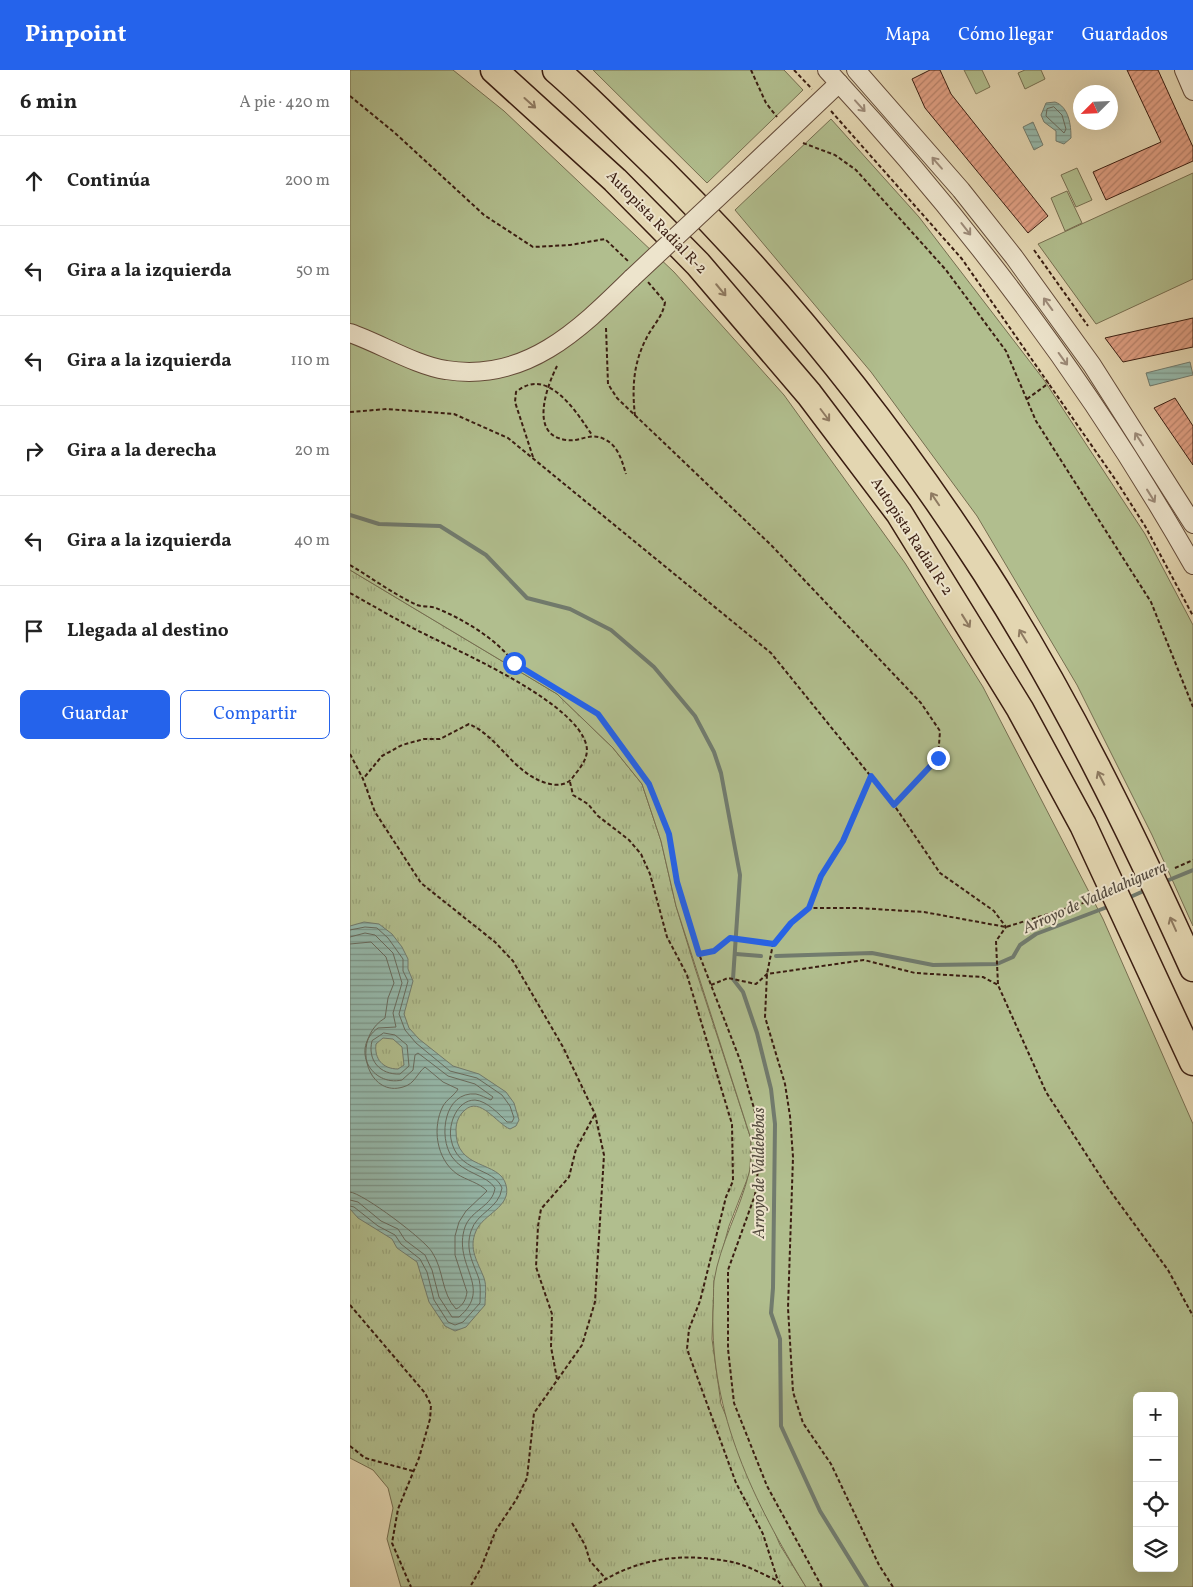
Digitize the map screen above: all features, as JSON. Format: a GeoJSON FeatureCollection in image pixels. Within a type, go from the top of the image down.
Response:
{"type":"FeatureCollection","features":[{"type":"Feature","properties":{"kind":"highway","name":"Autopista Radial R-2"},"geometry":{"type":"LineString","coordinates":[[494,70],[615,180],[698,264],[809,394],[899,514],[1020,709],[1078,817],[1193,1062]]}},
{"type":"Feature","properties":{"kind":"highway"},"geometry":{"type":"LineString","coordinates":[[556,70],[684,192],[781,297],[900,449],[986,574],[1032,650],[1088,752],[1149,871],[1193,968]]}},
{"type":"Feature","properties":{"kind":"street"},"geometry":{"type":"LineString","coordinates":[[827,70],[951,209],[1033,317],[1075,376],[1193,565]]}},
{"type":"Feature","properties":{"kind":"street"},"geometry":{"type":"LineString","coordinates":[[1184,70],[1193,90]]}},
{"type":"Feature","properties":{"kind":"street"},"geometry":{"type":"LineString","coordinates":[[861,72],[1014,257],[1092,365],[1193,524]]}},
{"type":"Feature","properties":{"kind":"street"},"geometry":{"type":"LineString","coordinates":[[350,333],[423,364],[445,370],[470,372],[501,367],[542,354],[563,341],[637,275],[839,83]]}},
{"type":"Feature","properties":{"kind":"path"},"geometry":{"type":"LineString","coordinates":[[751,70],[766,103],[777,117]]}},
{"type":"Feature","properties":{"kind":"path"},"geometry":{"type":"LineString","coordinates":[[794,70],[811,88]]}},
{"type":"Feature","properties":{"kind":"path"},"geometry":{"type":"LineString","coordinates":[[350,96],[395,133],[484,215],[533,247],[570,245],[605,239],[615,245],[637,275],[665,302],[664,311],[646,338],[638,358],[633,380],[635,416]]}},
{"type":"Feature","properties":{"kind":"path"},"geometry":{"type":"LineString","coordinates":[[832,111],[962,259],[1050,382],[1145,526],[1193,616]]}},
{"type":"Feature","properties":{"kind":"path"},"geometry":{"type":"LineString","coordinates":[[803,143],[835,155],[856,170],[946,270],[1006,351],[1036,420],[1151,602],[1193,707]]}},
{"type":"Feature","properties":{"kind":"path"},"geometry":{"type":"LineString","coordinates":[[1034,250],[1088,326]]}},
{"type":"Feature","properties":{"kind":"path"},"geometry":{"type":"LineString","coordinates":[[606,328],[608,384],[617,398],[772,546],[921,704],[940,730],[938,758],[894,805]]}},
{"type":"Feature","properties":{"kind":"path"},"geometry":{"type":"LineString","coordinates":[[557,366],[547,387],[543,416],[551,433],[557,438],[568,440],[592,435],[605,439],[622,459],[626,474]]}},
{"type":"Feature","properties":{"kind":"path"},"geometry":{"type":"LineString","coordinates":[[1027,399],[1050,382]]}},
{"type":"Feature","properties":{"kind":"path"},"geometry":{"type":"LineString","coordinates":[[534,459],[514,402],[516,392],[522,386],[536,384],[560,392],[592,435]]}},
{"type":"Feature","properties":{"kind":"path"},"geometry":{"type":"LineString","coordinates":[[350,412],[388,409],[454,414],[508,438],[771,653],[894,805],[940,873],[994,911],[1006,926]]}},
{"type":"Feature","properties":{"kind":"path"},"geometry":{"type":"LineString","coordinates":[[350,565],[402,598],[419,606],[434,607],[469,626],[505,650],[514,663],[598,714],[649,784],[669,834],[677,882],[699,954],[740,1060],[762,1136],[755,1195],[728,1270],[728,1349],[734,1403],[767,1486],[822,1587]]}},
{"type":"Feature","properties":{"kind":"path"},"geometry":{"type":"LineString","coordinates":[[350,594],[437,640],[468,654],[551,702],[582,734],[587,745],[586,761],[570,782],[560,785],[546,783],[521,770],[479,728],[469,724],[440,739],[424,739],[402,745],[382,756],[363,779]]}},
{"type":"Feature","properties":{"kind":"path"},"geometry":{"type":"LineString","coordinates":[[350,754],[363,779],[375,812],[421,883],[495,942],[513,961],[563,1048],[595,1114],[604,1155],[596,1302],[582,1346],[534,1413],[527,1478],[516,1500],[496,1530],[481,1568],[470,1587]]}},
{"type":"Feature","properties":{"kind":"path"},"geometry":{"type":"LineString","coordinates":[[871,776],[843,841],[821,876],[809,908],[791,923],[774,944],[767,974],[766,1017],[786,1084],[792,1149],[788,1308],[793,1392],[803,1424],[831,1464],[879,1565],[893,1587]]}},
{"type":"Feature","properties":{"kind":"path"},"geometry":{"type":"LineString","coordinates":[[570,782],[573,795],[588,804],[598,816],[629,840],[641,854],[650,874],[667,937],[687,975],[713,1065],[725,1098],[733,1134],[733,1181],[726,1198],[700,1302],[689,1329],[687,1349],[736,1483],[763,1534],[778,1581],[783,1587]]}},
{"type":"Feature","properties":{"kind":"path"},"geometry":{"type":"LineString","coordinates":[[1175,868],[1193,860]]}},
{"type":"Feature","properties":{"kind":"path"},"geometry":{"type":"LineString","coordinates":[[809,908],[858,908],[924,912],[1006,926],[1093,900]]}},
{"type":"Feature","properties":{"kind":"path"},"geometry":{"type":"LineString","coordinates":[[1006,926],[996,941],[998,984],[1046,1092],[1108,1188],[1168,1270],[1193,1316]]}},
{"type":"Feature","properties":{"kind":"path"},"geometry":{"type":"LineString","coordinates":[[699,954],[714,951],[730,938],[774,944]]}},
{"type":"Feature","properties":{"kind":"path"},"geometry":{"type":"LineString","coordinates":[[711,985],[728,978],[756,984],[767,974],[864,960],[915,973],[983,977],[998,984]]}},
{"type":"Feature","properties":{"kind":"path"},"geometry":{"type":"LineString","coordinates":[[557,1380],[551,1347],[552,1314],[536,1267],[538,1226],[541,1209],[569,1177],[576,1149],[595,1114]]}},
{"type":"Feature","properties":{"kind":"path"},"geometry":{"type":"LineString","coordinates":[[350,1305],[426,1393],[431,1405],[430,1418],[414,1471],[398,1509],[392,1543],[411,1587]]}},
{"type":"Feature","properties":{"kind":"path"},"geometry":{"type":"LineString","coordinates":[[350,1446],[364,1458],[414,1471]]}},
{"type":"Feature","properties":{"kind":"path"},"geometry":{"type":"LineString","coordinates":[[572,1524],[585,1545],[590,1561],[606,1579]]}},
{"type":"Feature","properties":{"kind":"path"},"geometry":{"type":"LineString","coordinates":[[593,1587],[642,1562],[680,1556],[734,1562],[778,1581]]}},
{"type":"Feature","properties":{"kind":"green space"},"geometry":{"type":"Polygon","coordinates":[[[350,70],[453,70],[504,111],[674,272],[784,395],[905,563],[983,687],[1103,919],[1193,1124],[1193,1587],[806,1587],[769,1523],[739,1456],[727,1421],[719,1386],[714,1350],[714,1281],[725,1240],[741,1200],[749,1173],[751,1139],[676,906],[661,841],[642,784],[613,748],[557,694],[350,570],[350,70]]]}},
{"type":"Feature","properties":{"kind":"green space"},"geometry":{"type":"Polygon","coordinates":[[[593,70],[784,70],[803,90],[707,183],[593,70]]]}},
{"type":"Feature","properties":{"kind":"green space"},"geometry":{"type":"Polygon","coordinates":[[[964,70],[982,70],[990,87],[976,94],[964,70]]]}},
{"type":"Feature","properties":{"kind":"green space"},"geometry":{"type":"Polygon","coordinates":[[[1025,70],[1041,70],[1045,79],[1025,89],[1018,73],[1025,70]]]}},
{"type":"Feature","properties":{"kind":"green space"},"geometry":{"type":"Polygon","coordinates":[[[831,119],[919,217],[1044,380],[1145,534],[1193,625],[1193,926],[1152,835],[1077,685],[977,516],[871,372],[735,210],[831,119]]]}},
{"type":"Feature","properties":{"kind":"green space"},"geometry":{"type":"Polygon","coordinates":[[[1077,168],[1092,200],[1076,207],[1061,175],[1077,168]]]}},
{"type":"Feature","properties":{"kind":"green space"},"geometry":{"type":"Polygon","coordinates":[[[1193,173],[1193,279],[1096,324],[1038,244],[1193,173]]]}},
{"type":"Feature","properties":{"kind":"green space"},"geometry":{"type":"Polygon","coordinates":[[[1067,191],[1082,223],[1065,231],[1051,198],[1067,191]]]}},
{"type":"Feature","properties":{"kind":"green space"},"geometry":{"type":"Polygon","coordinates":[[[350,570],[557,694],[613,748],[642,784],[661,841],[676,906],[695,968],[751,1139],[750,1172],[729,1226],[714,1281],[712,1339],[721,1404],[780,1545],[806,1587],[401,1587],[387,1539],[393,1508],[388,1488],[373,1470],[350,1458],[350,570]]]}},
{"type":"Feature","properties":{"kind":"water"},"geometry":{"type":"Polygon","coordinates":[[[1055,102],[1060,104],[1066,112],[1070,122],[1071,138],[1064,144],[1056,141],[1056,131],[1044,122],[1041,115],[1046,103],[1055,102]]]}},
{"type":"Feature","properties":{"kind":"water"},"geometry":{"type":"Polygon","coordinates":[[[1033,122],[1043,145],[1034,150],[1023,127],[1033,122]]]}},
{"type":"Feature","properties":{"kind":"water"},"geometry":{"type":"Polygon","coordinates":[[[1190,362],[1193,375],[1150,386],[1146,373],[1190,362]]]}},
{"type":"Feature","properties":{"kind":"water"},"geometry":{"type":"Polygon","coordinates":[[[364,922],[379,924],[392,934],[408,959],[408,969],[413,981],[404,1014],[409,1028],[419,1039],[453,1066],[479,1074],[506,1092],[514,1103],[519,1120],[516,1126],[510,1129],[477,1106],[465,1110],[457,1121],[458,1143],[463,1152],[470,1159],[502,1177],[507,1193],[501,1205],[480,1225],[474,1238],[473,1250],[485,1281],[485,1305],[466,1327],[455,1331],[445,1326],[429,1302],[417,1262],[397,1248],[392,1239],[358,1218],[350,1209],[350,926],[364,922]],[[383,1038],[376,1044],[376,1054],[384,1065],[398,1069],[404,1065],[402,1047],[393,1039],[383,1038]]]}},
{"type":"Feature","properties":{"kind":"building"},"geometry":{"type":"Polygon","coordinates":[[[930,70],[940,70],[951,94],[1048,216],[1028,233],[925,108],[912,79],[930,70]]]}},
{"type":"Feature","properties":{"kind":"building"},"geometry":{"type":"Polygon","coordinates":[[[1127,70],[1158,70],[1193,147],[1193,161],[1106,200],[1093,172],[1161,142],[1127,70]]]}},
{"type":"Feature","properties":{"kind":"building"},"geometry":{"type":"Polygon","coordinates":[[[1193,318],[1193,347],[1123,362],[1105,338],[1193,318]]]}},
{"type":"Feature","properties":{"kind":"building"},"geometry":{"type":"Polygon","coordinates":[[[1175,398],[1193,426],[1193,465],[1154,408],[1175,398]]]}},
{"type":"Feature","properties":{"kind":"waterway","name":"Arroyo de Valdebebas"},"geometry":{"type":"LineString","coordinates":[[350,515],[379,524],[440,526],[486,555],[527,598],[570,609],[611,630],[654,667],[695,716],[714,752],[721,773],[740,875],[733,979],[743,992],[757,1033],[771,1089],[775,1124],[771,1313],[780,1339],[781,1426],[820,1511],[867,1587]]}},
{"type":"Feature","properties":{"kind":"waterway","name":"Arroyo de Valdelahiguera"},"geometry":{"type":"LineString","coordinates":[[1164,882],[1193,870]]}},
{"type":"Feature","properties":{"kind":"waterway","name":"Arroyo de Valdelahiguera"},"geometry":{"type":"LineString","coordinates":[[1128,898],[1146,890]]}},
{"type":"Feature","properties":{"kind":"waterway","name":"Arroyo de Valdelahiguera"},"geometry":{"type":"LineString","coordinates":[[776,956],[872,953],[933,965],[997,964],[1013,957],[1020,945],[1036,934],[1110,906]]}},
{"type":"Feature","properties":{"kind":"waterway","name":"Arroyo de Valdelahiguera"},"geometry":{"type":"LineString","coordinates":[[736,954],[761,956]]}},
{"type":"Feature","properties":{"kind":"route"},"geometry":{"type":"LineString","coordinates":[[514,663],[598,714],[649,784],[669,834],[677,882],[699,954],[707,954],[722,947],[730,938],[746,942],[774,944],[791,923],[809,908],[821,876],[843,841],[871,776],[894,805],[938,758]]}}]}
